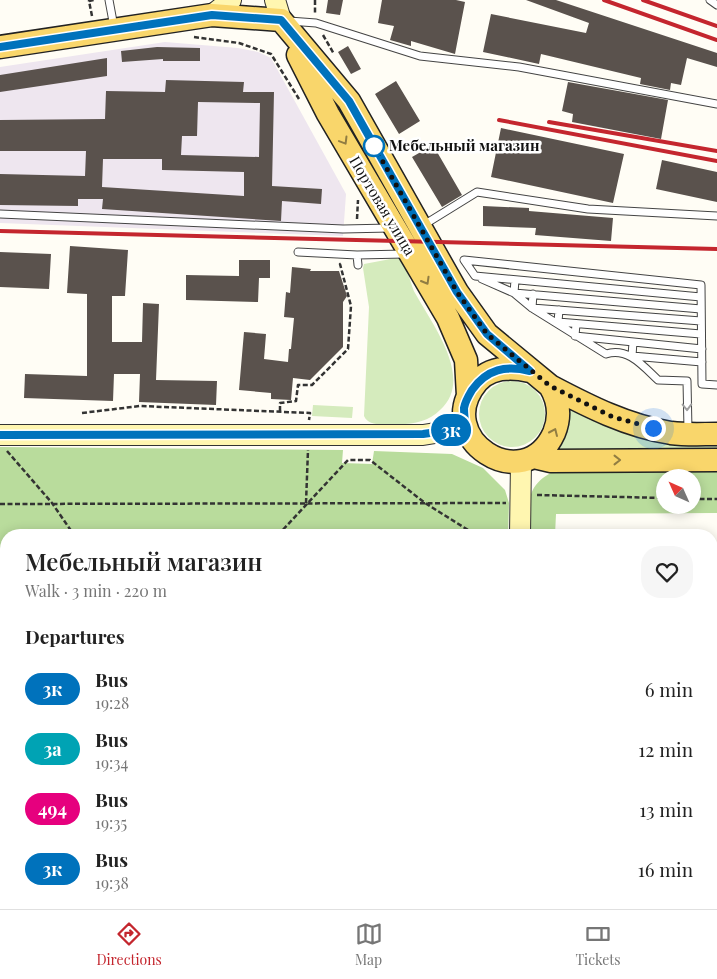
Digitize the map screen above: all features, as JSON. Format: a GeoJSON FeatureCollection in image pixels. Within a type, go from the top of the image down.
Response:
{"type":"FeatureCollection","features":[{"type":"Feature","properties":{"kind":"main road"},"geometry":{"type":"LineString","coordinates":[[0,47],[212,15],[278,10]]}},
{"type":"Feature","properties":{"kind":"main road","name":"Портовая улица"},"geometry":{"type":"LineString","coordinates":[[278,10],[349,101],[457,292],[487,334],[530,371]]}},
{"type":"Feature","properties":{"kind":"main road","name":"Портовая улица"},"geometry":{"type":"LineString","coordinates":[[278,10],[328,114],[448,318],[466,360],[468,396]]}},
{"type":"Feature","properties":{"kind":"main road"},"geometry":{"type":"LineString","coordinates":[[328,114],[332,105],[338,101],[349,101]]}},
{"type":"Feature","properties":{"kind":"main road"},"geometry":{"type":"LineString","coordinates":[[717,434],[672,433],[613,417],[550,386],[530,371],[514,367],[495,370],[479,381],[468,396],[464,407],[466,428],[476,446],[486,455],[502,461],[528,459],[551,461],[717,460]]}},
{"type":"Feature","properties":{"kind":"main road"},"geometry":{"type":"LineString","coordinates":[[528,459],[549,444],[558,423],[559,410],[550,386]]}},
{"type":"Feature","properties":{"kind":"street"},"geometry":{"type":"LineString","coordinates":[[212,15],[230,0]]}},
{"type":"Feature","properties":{"kind":"street"},"geometry":{"type":"LineString","coordinates":[[2,442],[423,434],[466,428]]}},
{"type":"Feature","properties":{"kind":"street"},"geometry":{"type":"LineString","coordinates":[[521,529],[528,459]]}},
{"type":"Feature","properties":{"kind":"lane"},"geometry":{"type":"LineString","coordinates":[[109,0],[115,30]]}},
{"type":"Feature","properties":{"kind":"lane"},"geometry":{"type":"LineString","coordinates":[[710,0],[717,5]]}},
{"type":"Feature","properties":{"kind":"lane"},"geometry":{"type":"LineString","coordinates":[[278,10],[420,56],[519,67],[717,104]]}},
{"type":"Feature","properties":{"kind":"lane"},"geometry":{"type":"LineString","coordinates":[[420,228],[477,192],[588,209],[717,216]]}},
{"type":"Feature","properties":{"kind":"lane"},"geometry":{"type":"LineString","coordinates":[[0,214],[396,228]]}},
{"type":"Feature","properties":{"kind":"lane"},"geometry":{"type":"LineString","coordinates":[[298,252],[357,255],[411,254]]}},
{"type":"Feature","properties":{"kind":"lane"},"geometry":{"type":"LineString","coordinates":[[357,255],[358,265]]}},
{"type":"Feature","properties":{"kind":"lane"},"geometry":{"type":"LineString","coordinates":[[702,362],[632,356],[615,351],[606,354],[575,336],[558,322],[532,308],[514,293],[475,276],[464,260],[701,285],[701,334],[702,349],[702,362],[702,384],[717,385]]}},
{"type":"Feature","properties":{"kind":"lane"},"geometry":{"type":"LineString","coordinates":[[475,276],[701,297]]}},
{"type":"Feature","properties":{"kind":"lane"},"geometry":{"type":"LineString","coordinates":[[514,280],[514,293]]}},
{"type":"Feature","properties":{"kind":"lane"},"geometry":{"type":"LineString","coordinates":[[514,293],[701,309]]}},
{"type":"Feature","properties":{"kind":"lane"},"geometry":{"type":"LineString","coordinates":[[532,308],[533,294]]}},
{"type":"Feature","properties":{"kind":"lane"},"geometry":{"type":"LineString","coordinates":[[532,308],[701,321]]}},
{"type":"Feature","properties":{"kind":"lane"},"geometry":{"type":"LineString","coordinates":[[558,322],[559,310]]}},
{"type":"Feature","properties":{"kind":"lane"},"geometry":{"type":"LineString","coordinates":[[558,322],[701,334]]}},
{"type":"Feature","properties":{"kind":"lane"},"geometry":{"type":"LineString","coordinates":[[575,336],[576,324]]}},
{"type":"Feature","properties":{"kind":"lane"},"geometry":{"type":"LineString","coordinates":[[575,336],[702,349]]}},
{"type":"Feature","properties":{"kind":"lane"},"geometry":{"type":"LineString","coordinates":[[632,356],[633,342]]}},
{"type":"Feature","properties":{"kind":"lane"},"geometry":{"type":"LineString","coordinates":[[632,356],[658,380],[687,381],[688,433]]}},
{"type":"Feature","properties":{"kind":"path"},"geometry":{"type":"LineString","coordinates":[[315,0],[316,22],[335,56]]}},
{"type":"Feature","properties":{"kind":"path"},"geometry":{"type":"LineString","coordinates":[[191,37],[239,43],[271,54],[301,102]]}},
{"type":"Feature","properties":{"kind":"path"},"geometry":{"type":"LineString","coordinates":[[357,228],[358,199]]}},
{"type":"Feature","properties":{"kind":"path"},"geometry":{"type":"LineString","coordinates":[[280,412],[280,403],[296,402],[298,385],[312,385],[348,349],[351,306],[340,264],[357,255]]}},
{"type":"Feature","properties":{"kind":"path"},"geometry":{"type":"LineString","coordinates":[[2,442],[52,503],[70,529]]}},
{"type":"Feature","properties":{"kind":"path"},"geometry":{"type":"LineString","coordinates":[[283,529],[348,460],[370,460],[425,503],[466,529]]}},
{"type":"Feature","properties":{"kind":"path"},"geometry":{"type":"LineString","coordinates":[[529,495],[656,498]]}},
{"type":"Feature","properties":{"kind":"path"},"geometry":{"type":"LineString","coordinates":[[701,499],[717,499]]}},
{"type":"Feature","properties":{"kind":"path"},"geometry":{"type":"LineString","coordinates":[[0,504],[509,503]]}},
{"type":"Feature","properties":{"kind":"shaded area"},"geometry":{"type":"Polygon","coordinates":[[[165,42],[238,48],[258,52],[271,58],[346,194],[343,236],[0,223],[0,67],[165,42]]]}},
{"type":"Feature","properties":{"kind":"green space"},"geometry":{"type":"Polygon","coordinates":[[[396,258],[406,268],[415,293],[440,335],[452,368],[453,383],[450,397],[440,410],[425,420],[413,423],[377,424],[369,422],[364,416],[369,307],[363,268],[364,264],[396,258]]]}},
{"type":"Feature","properties":{"kind":"green space"},"geometry":{"type":"Polygon","coordinates":[[[512,381],[525,383],[540,396],[543,401],[545,414],[543,427],[530,442],[525,445],[512,447],[499,445],[484,432],[481,427],[479,414],[481,401],[494,386],[499,383],[512,381]]]}},
{"type":"Feature","properties":{"kind":"green space"},"geometry":{"type":"Polygon","coordinates":[[[313,405],[353,407],[352,418],[312,416],[313,405]]]}},
{"type":"Feature","properties":{"kind":"green space"},"geometry":{"type":"Polygon","coordinates":[[[570,408],[717,444],[717,452],[557,450],[568,430],[570,408]]]}},
{"type":"Feature","properties":{"kind":"green space"},"geometry":{"type":"Polygon","coordinates":[[[0,447],[343,450],[342,463],[372,464],[374,451],[452,454],[483,468],[505,490],[509,503],[508,529],[0,529],[0,447]]]}},
{"type":"Feature","properties":{"kind":"green space"},"geometry":{"type":"Polygon","coordinates":[[[656,470],[656,513],[556,514],[555,529],[528,529],[530,497],[538,483],[555,471],[656,470]]]}},
{"type":"Feature","properties":{"kind":"green space"},"geometry":{"type":"Polygon","coordinates":[[[701,470],[717,470],[717,513],[701,513],[701,470]]]}},
{"type":"Feature","properties":{"kind":"building"},"geometry":{"type":"Polygon","coordinates":[[[328,0],[343,0],[340,15],[326,13],[328,0]]]}},
{"type":"Feature","properties":{"kind":"building"},"geometry":{"type":"Polygon","coordinates":[[[382,0],[456,0],[465,2],[455,54],[411,41],[411,46],[390,40],[394,26],[378,23],[382,0]]]}},
{"type":"Feature","properties":{"kind":"building"},"geometry":{"type":"Polygon","coordinates":[[[526,0],[556,0],[717,53],[717,67],[687,58],[681,85],[671,83],[670,90],[640,84],[641,78],[541,54],[539,64],[483,52],[491,14],[586,33],[589,23],[526,0]]]}},
{"type":"Feature","properties":{"kind":"building"},"geometry":{"type":"Polygon","coordinates":[[[348,46],[361,69],[351,74],[338,52],[348,46]]]}},
{"type":"Feature","properties":{"kind":"building"},"geometry":{"type":"Polygon","coordinates":[[[157,47],[200,48],[200,61],[163,61],[163,59],[122,62],[121,51],[157,47]]]}},
{"type":"Feature","properties":{"kind":"building"},"geometry":{"type":"Polygon","coordinates":[[[107,58],[107,76],[0,92],[0,75],[107,58]]]}},
{"type":"Feature","properties":{"kind":"building"},"geometry":{"type":"Polygon","coordinates":[[[166,80],[244,82],[243,92],[274,92],[272,186],[322,189],[321,204],[282,201],[281,221],[102,209],[103,199],[78,199],[78,206],[0,205],[0,174],[85,176],[86,151],[0,151],[0,120],[105,119],[106,91],[165,92],[166,80]],[[198,102],[197,136],[182,136],[181,155],[259,157],[260,103],[198,102]],[[103,159],[102,187],[244,196],[244,172],[162,170],[162,159],[103,159]]]}},
{"type":"Feature","properties":{"kind":"building"},"geometry":{"type":"Polygon","coordinates":[[[396,81],[420,121],[399,134],[375,94],[396,81]]]}},
{"type":"Feature","properties":{"kind":"building"},"geometry":{"type":"Polygon","coordinates":[[[568,82],[668,100],[661,139],[572,122],[573,114],[562,111],[568,82]]]}},
{"type":"Feature","properties":{"kind":"building"},"geometry":{"type":"Polygon","coordinates":[[[501,128],[624,154],[613,203],[491,177],[501,128]]]}},
{"type":"Feature","properties":{"kind":"building"},"geometry":{"type":"Polygon","coordinates":[[[433,145],[462,195],[442,207],[412,157],[433,145]]]}},
{"type":"Feature","properties":{"kind":"building"},"geometry":{"type":"Polygon","coordinates":[[[662,160],[717,172],[717,202],[656,189],[662,160]]]}},
{"type":"Feature","properties":{"kind":"building"},"geometry":{"type":"Polygon","coordinates":[[[483,206],[529,208],[529,211],[613,218],[611,241],[535,235],[536,228],[483,226],[483,206]]]}},
{"type":"Feature","properties":{"kind":"building"},"geometry":{"type":"Polygon","coordinates":[[[70,246],[128,250],[125,296],[112,296],[112,342],[142,342],[143,303],[159,304],[156,380],[217,381],[216,405],[139,402],[140,374],[114,374],[113,401],[24,398],[25,374],[87,376],[87,294],[67,293],[70,246]]]}},
{"type":"Feature","properties":{"kind":"building"},"geometry":{"type":"Polygon","coordinates":[[[0,252],[51,254],[49,289],[0,287],[0,252]]]}},
{"type":"Feature","properties":{"kind":"building"},"geometry":{"type":"Polygon","coordinates":[[[239,260],[270,260],[270,278],[259,278],[258,302],[186,300],[186,275],[239,276],[239,260]]]}},
{"type":"Feature","properties":{"kind":"building"},"geometry":{"type":"Polygon","coordinates":[[[292,267],[311,269],[310,271],[339,271],[347,296],[343,302],[343,347],[310,380],[293,378],[291,400],[271,399],[271,393],[239,390],[244,332],[266,334],[264,359],[288,362],[294,318],[284,317],[286,292],[290,293],[292,267]]]}},
{"type":"Feature","properties":{"kind":"railway"},"geometry":{"type":"LineString","coordinates":[[604,0],[717,40]]}},
{"type":"Feature","properties":{"kind":"railway"},"geometry":{"type":"LineString","coordinates":[[643,0],[717,26]]}},
{"type":"Feature","properties":{"kind":"railway"},"geometry":{"type":"LineString","coordinates":[[499,120],[717,161]]}},
{"type":"Feature","properties":{"kind":"railway"},"geometry":{"type":"LineString","coordinates":[[549,122],[717,151]]}},
{"type":"Feature","properties":{"kind":"railway"},"geometry":{"type":"LineString","coordinates":[[0,231],[717,249]]}},
{"type":"Feature","properties":{"kind":"bus line","name":"3к"},"geometry":{"type":"LineString","coordinates":[[0,47],[212,15],[281,20],[349,101],[457,292],[487,334],[530,371],[514,367],[495,370],[479,381],[468,396],[464,407],[466,428],[423,434],[0,435]]}},
{"type":"Feature","properties":{"kind":"place","name":"Мебельный магазин"},"geometry":{"type":"Point","coordinates":[374,146]}},
{"type":"Feature","properties":{"kind":"route"},"geometry":{"type":"LineString","coordinates":[[374,146],[457,292],[487,334],[550,386],[613,417],[653,428]]}}]}
